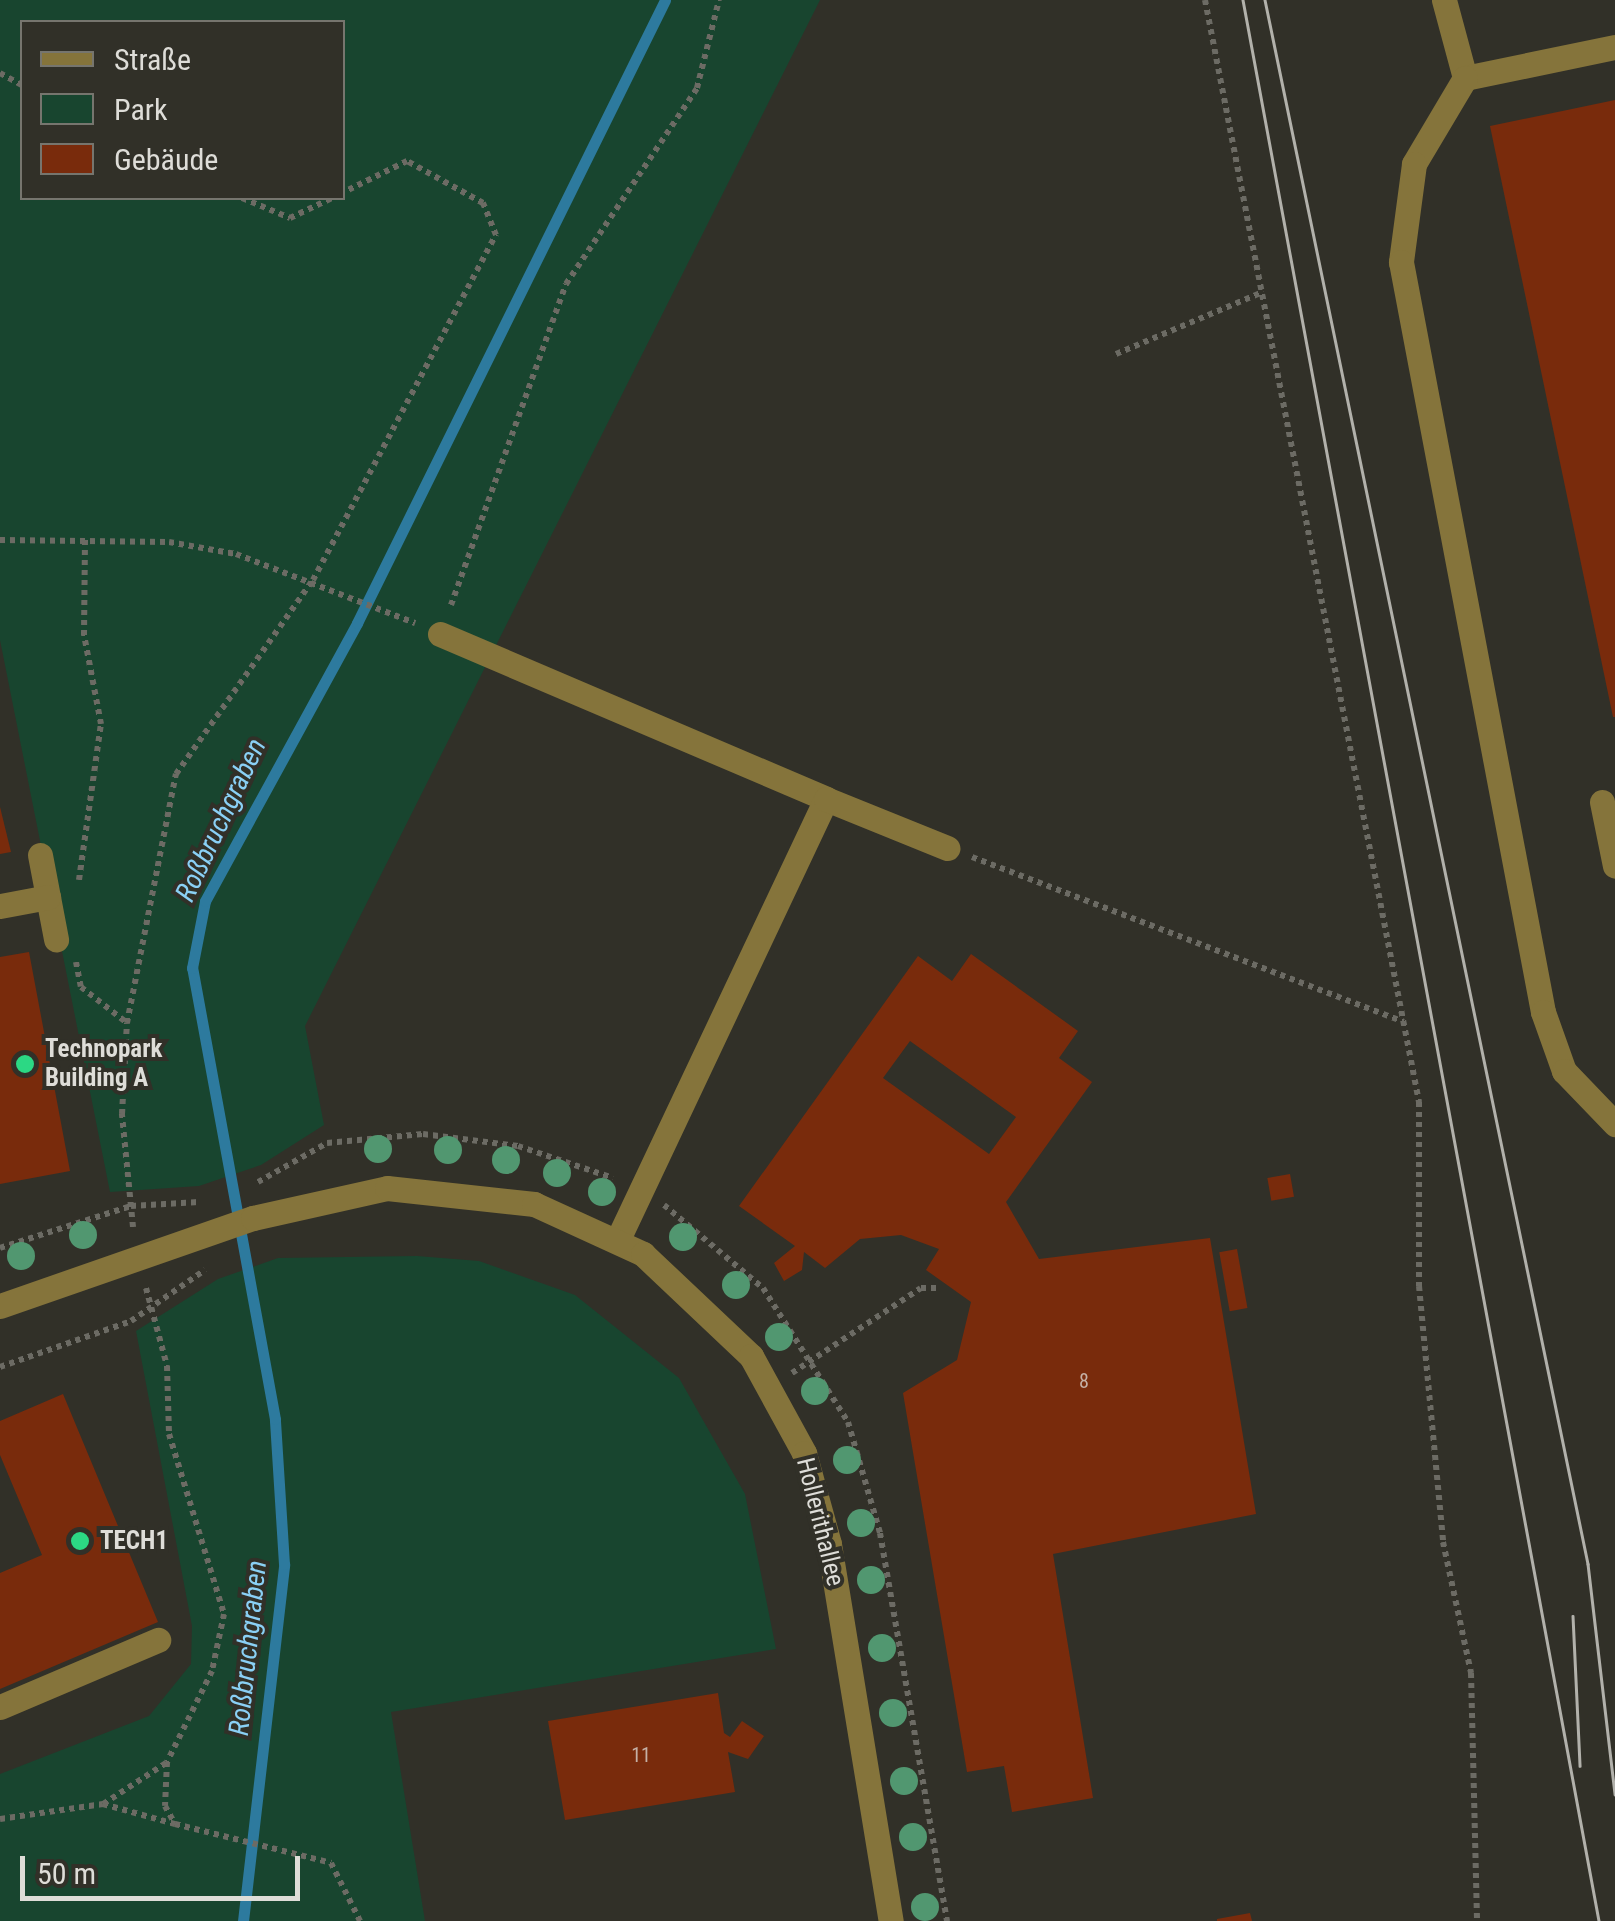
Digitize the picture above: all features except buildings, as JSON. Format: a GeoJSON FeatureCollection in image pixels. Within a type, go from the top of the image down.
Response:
{"type":"FeatureCollection","features":[{"type":"Feature","properties":{"kind":"street"},"geometry":{"type":"LineString","coordinates":[[1444,0],[1465,78],[1414,164],[1400,262],[1542,1012],[1564,1071],[1615,1124]]}},
{"type":"Feature","properties":{"kind":"street"},"geometry":{"type":"LineString","coordinates":[[1465,78],[1615,47]]}},
{"type":"Feature","properties":{"kind":"street"},"geometry":{"type":"LineString","coordinates":[[440,634],[947,848]]}},
{"type":"Feature","properties":{"kind":"street"},"geometry":{"type":"LineString","coordinates":[[618,1239],[826,799]]}},
{"type":"Feature","properties":{"kind":"street"},"geometry":{"type":"LineString","coordinates":[[1602,802],[1615,866]]}},
{"type":"Feature","properties":{"kind":"street"},"geometry":{"type":"LineString","coordinates":[[40,855],[48,897],[66,941]]}},
{"type":"Feature","properties":{"kind":"street"},"geometry":{"type":"LineString","coordinates":[[0,906],[48,897]]}},
{"type":"Feature","properties":{"kind":"street","name":"Hollerithallee"},"geometry":{"type":"LineString","coordinates":[[0,1306],[252,1218],[338,1194],[438,1187],[534,1204],[618,1239],[702,1300],[772,1386],[804,1452],[827,1534],[891,1921]]}},
{"type":"Feature","properties":{"kind":"street"},"geometry":{"type":"LineString","coordinates":[[0,1707],[158,1640]]}},
{"type":"Feature","properties":{"kind":"path"},"geometry":{"type":"LineString","coordinates":[[440,634],[566,284],[698,88],[719,0]]}},
{"type":"Feature","properties":{"kind":"path"},"geometry":{"type":"LineString","coordinates":[[1205,0],[1419,1102],[1419,1286],[1444,1542],[1471,1673],[1477,1921]]}},
{"type":"Feature","properties":{"kind":"path"},"geometry":{"type":"LineString","coordinates":[[131,1206],[127,1023],[176,774],[313,580],[496,235],[484,203],[408,161],[345,191]]}},
{"type":"Feature","properties":{"kind":"path"},"geometry":{"type":"LineString","coordinates":[[247,200],[290,218],[328,200]]}},
{"type":"Feature","properties":{"kind":"path"},"geometry":{"type":"LineString","coordinates":[[1116,354],[1263,292]]}},
{"type":"Feature","properties":{"kind":"path"},"geometry":{"type":"LineString","coordinates":[[0,540],[186,545],[313,580],[389,612]]}},
{"type":"Feature","properties":{"kind":"path"},"geometry":{"type":"LineString","coordinates":[[78,890],[101,724],[84,634],[85,540]]}},
{"type":"Feature","properties":{"kind":"path"},"geometry":{"type":"LineString","coordinates":[[947,848],[1404,1022]]}},
{"type":"Feature","properties":{"kind":"path"},"geometry":{"type":"LineString","coordinates":[[66,941],[80,987],[127,1023]]}},
{"type":"Feature","properties":{"kind":"path"},"geometry":{"type":"LineString","coordinates":[[248,1186],[327,1142],[423,1134],[551,1154],[642,1192],[735,1259],[815,1358],[872,1498],[947,1921]]}},
{"type":"Feature","properties":{"kind":"path"},"geometry":{"type":"LineString","coordinates":[[0,1248],[131,1206],[210,1198]]}},
{"type":"Feature","properties":{"kind":"path"},"geometry":{"type":"LineString","coordinates":[[0,1367],[152,1306],[222,1262]]}},
{"type":"Feature","properties":{"kind":"path"},"geometry":{"type":"LineString","coordinates":[[772,1386],[921,1288],[941,1288]]}},
{"type":"Feature","properties":{"kind":"path"},"geometry":{"type":"LineString","coordinates":[[152,1306],[167,1366],[169,1434],[224,1614],[212,1671],[167,1762],[165,1806],[175,1824]]}},
{"type":"Feature","properties":{"kind":"path"},"geometry":{"type":"LineString","coordinates":[[103,1804],[167,1762]]}},
{"type":"Feature","properties":{"kind":"path"},"geometry":{"type":"LineString","coordinates":[[0,1818],[103,1804],[175,1824],[293,1847],[331,1863],[360,1921]]}},
{"type":"Feature","properties":{"kind":"green space"},"geometry":{"type":"Polygon","coordinates":[[[0,0],[820,0],[305,1026],[324,1125],[261,1165],[199,1186],[110,1192],[0,640],[0,0]]]}},
{"type":"Feature","properties":{"kind":"green space"},"geometry":{"type":"Polygon","coordinates":[[[417,1256],[479,1261],[575,1295],[679,1378],[745,1494],[776,1649],[391,1712],[425,1921],[0,1921],[0,1774],[149,1716],[191,1664],[192,1626],[136,1331],[218,1279],[278,1258],[417,1256]]]}},
{"type":"Feature","properties":{"kind":"waterway","name":"Roßbruchgraben"},"geometry":{"type":"LineString","coordinates":[[243,1921],[284,1564],[275,1419],[192,968],[205,901],[357,623],[665,0]]}},
{"type":"Feature","properties":{"kind":"tram line"},"geometry":{"type":"LineString","coordinates":[[1243,0],[1599,1921]]}},
{"type":"Feature","properties":{"kind":"tram line"},"geometry":{"type":"LineString","coordinates":[[1265,0],[1588,1564],[1615,1794]]}},
{"type":"Feature","properties":{"kind":"tram line"},"geometry":{"type":"LineString","coordinates":[[1573,1616],[1580,1766]]}},
{"type":"Feature","properties":{"kind":"place","name":"Technopark Building A"},"geometry":{"type":"Point","coordinates":[25,1064]}},
{"type":"Feature","properties":{"kind":"place","name":"TECH1"},"geometry":{"type":"Point","coordinates":[80,1541]}}]}
